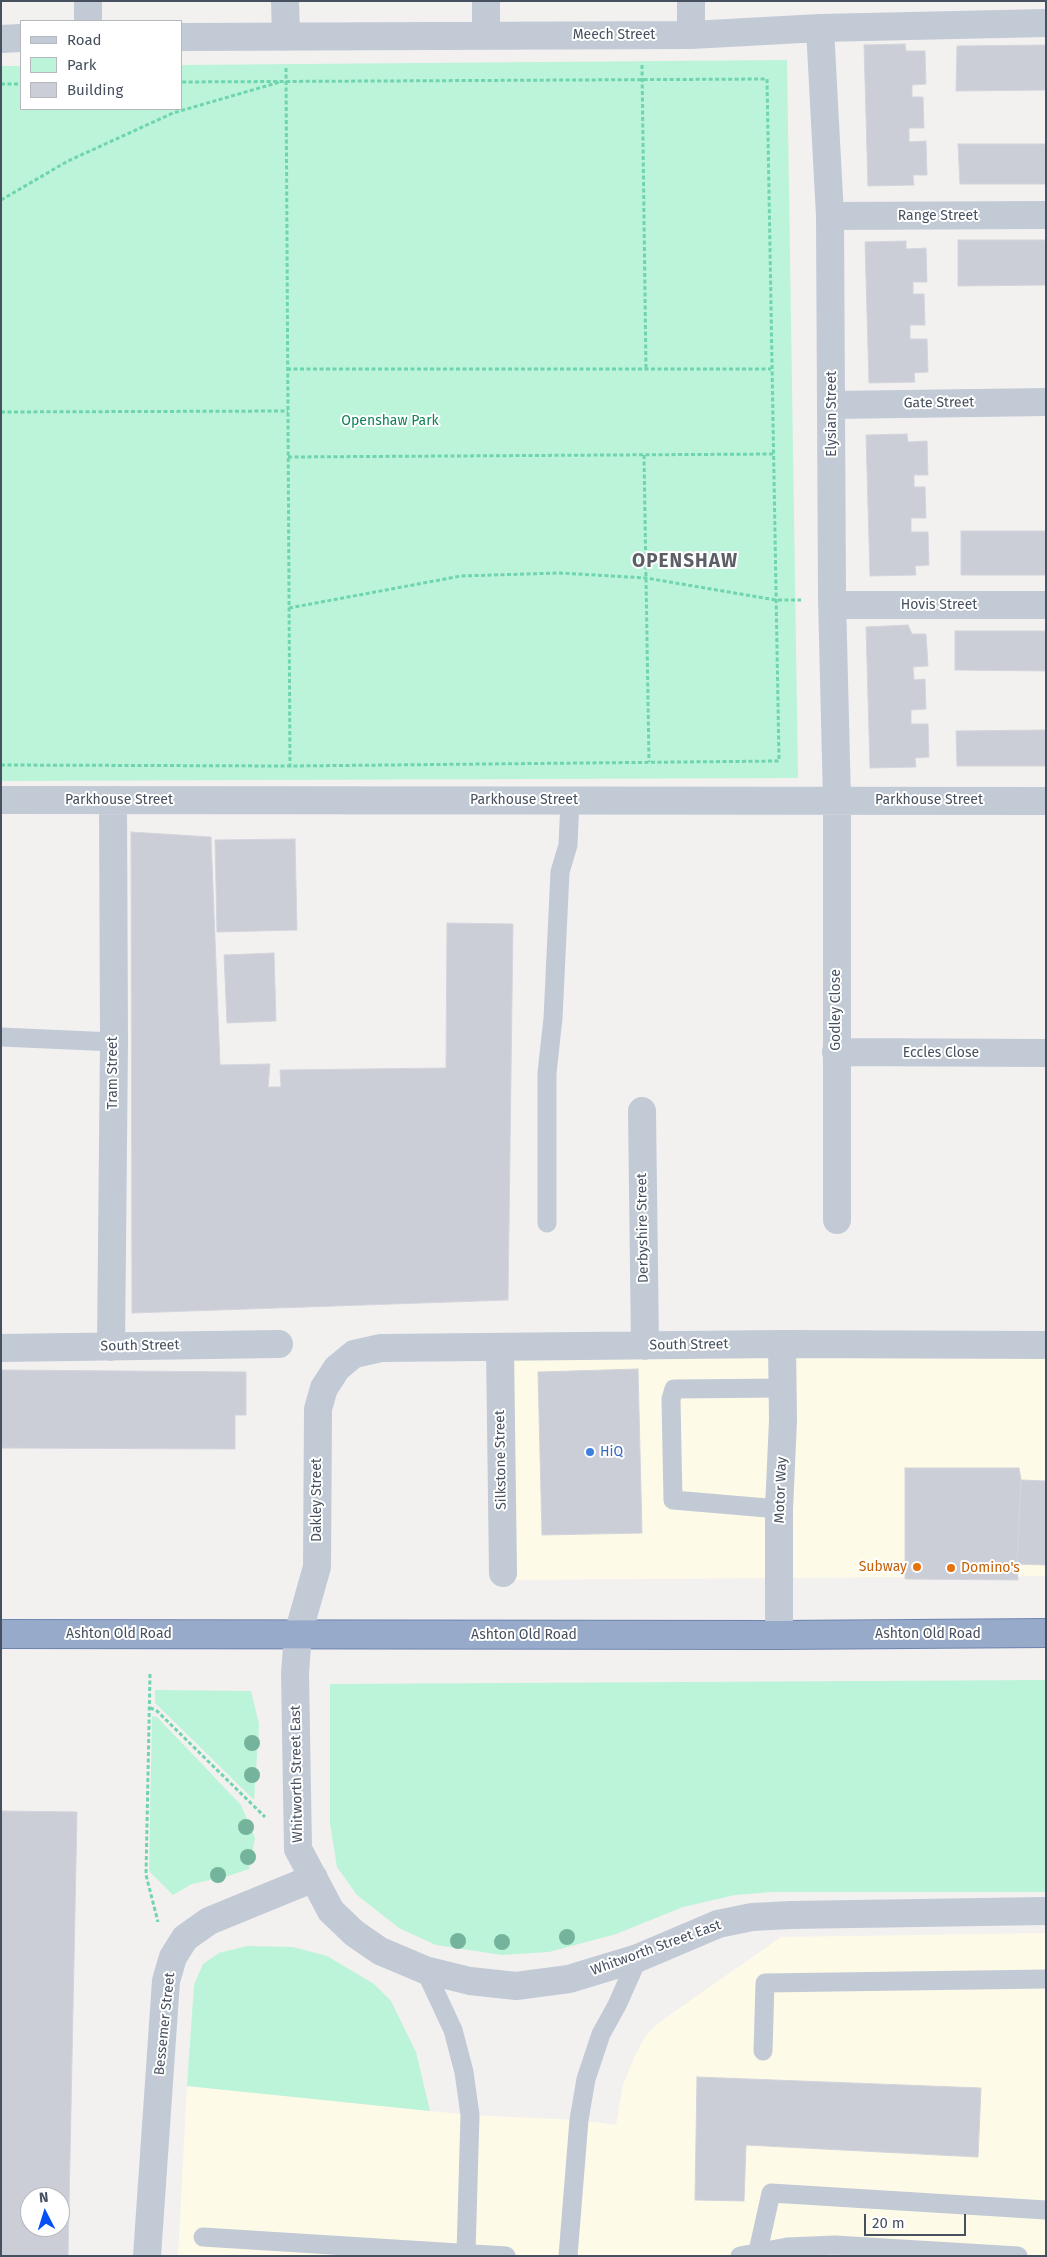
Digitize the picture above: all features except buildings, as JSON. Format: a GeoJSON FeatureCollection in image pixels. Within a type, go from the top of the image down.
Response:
{"type":"FeatureCollection","features":[{"type":"Feature","properties":{"kind":"highway","name":"Ashton Old Road"},"geometry":{"type":"LineString","coordinates":[[1,1634],[779,1635],[1046,1633]]}},
{"type":"Feature","properties":{"kind":"street"},"geometry":{"type":"LineString","coordinates":[[88,1],[88,20]]}},
{"type":"Feature","properties":{"kind":"street"},"geometry":{"type":"LineString","coordinates":[[285,1],[286,37]]}},
{"type":"Feature","properties":{"kind":"street"},"geometry":{"type":"LineString","coordinates":[[486,1],[486,36]]}},
{"type":"Feature","properties":{"kind":"street"},"geometry":{"type":"LineString","coordinates":[[691,1],[691,34]]}},
{"type":"Feature","properties":{"kind":"street","name":"Meech Street"},"geometry":{"type":"LineString","coordinates":[[182,37],[642,35],[820,28],[1046,23]]}},
{"type":"Feature","properties":{"kind":"street","name":"Elysian Street"},"geometry":{"type":"LineString","coordinates":[[820,28],[830,216],[833,605],[837,800]]}},
{"type":"Feature","properties":{"kind":"street"},"geometry":{"type":"LineString","coordinates":[[1,38],[20,38]]}},
{"type":"Feature","properties":{"kind":"street","name":"Range Street"},"geometry":{"type":"LineString","coordinates":[[830,216],[1046,215]]}},
{"type":"Feature","properties":{"kind":"street","name":"Gate Street"},"geometry":{"type":"LineString","coordinates":[[832,405],[1046,402]]}},
{"type":"Feature","properties":{"kind":"street","name":"Hovis Street"},"geometry":{"type":"LineString","coordinates":[[833,605],[1046,605]]}},
{"type":"Feature","properties":{"kind":"street","name":"Parkhouse Street"},"geometry":{"type":"LineString","coordinates":[[1,800],[1046,801]]}},
{"type":"Feature","properties":{"kind":"street","name":"Tram Street"},"geometry":{"type":"LineString","coordinates":[[111,1347],[114,1042],[113,800]]}},
{"type":"Feature","properties":{"kind":"street","name":"Godley Close"},"geometry":{"type":"LineString","coordinates":[[837,800],[837,1220]]}},
{"type":"Feature","properties":{"kind":"street","name":"Eccles Close"},"geometry":{"type":"LineString","coordinates":[[836,1052],[1046,1053]]}},
{"type":"Feature","properties":{"kind":"street","name":"Derbyshire Street"},"geometry":{"type":"LineString","coordinates":[[642,1111],[644,1346]]}},
{"type":"Feature","properties":{"kind":"street","name":"South Street"},"geometry":{"type":"LineString","coordinates":[[1,1348],[279,1344]]}},
{"type":"Feature","properties":{"kind":"street","name":"South Street"},"geometry":{"type":"LineString","coordinates":[[337,1368],[354,1354],[380,1348],[782,1344],[1046,1345]]}},
{"type":"Feature","properties":{"kind":"street","name":"Motor Way"},"geometry":{"type":"LineString","coordinates":[[779,1635],[779,1510],[783,1420],[782,1344]]}},
{"type":"Feature","properties":{"kind":"street","name":"Silkstone Street"},"geometry":{"type":"LineString","coordinates":[[500,1348],[503,1573]]}},
{"type":"Feature","properties":{"kind":"street","name":"Dakley Street"},"geometry":{"type":"LineString","coordinates":[[298,1634],[317,1567],[318,1410],[324,1388],[337,1368]]}},
{"type":"Feature","properties":{"kind":"street","name":"Whitworth Street East"},"geometry":{"type":"LineString","coordinates":[[298,1634],[295,1673],[298,1849],[331,1911],[354,1933],[380,1951],[425,1970],[470,1981],[516,1986],[569,1979],[638,1958],[718,1924],[752,1917],[1046,1911]]}},
{"type":"Feature","properties":{"kind":"street","name":"Bessemer Street"},"geometry":{"type":"LineString","coordinates":[[147,2256],[166,1981],[173,1957],[185,1938],[209,1921],[314,1878]]}},
{"type":"Feature","properties":{"kind":"lane"},"geometry":{"type":"LineString","coordinates":[[547,1223],[548,1072],[553,1018],[560,872],[568,845],[570,800]]}},
{"type":"Feature","properties":{"kind":"lane"},"geometry":{"type":"LineString","coordinates":[[1,1037],[114,1042]]}},
{"type":"Feature","properties":{"kind":"lane"},"geometry":{"type":"LineString","coordinates":[[779,1510],[673,1500],[671,1399],[674,1389],[782,1388]]}},
{"type":"Feature","properties":{"kind":"lane"},"geometry":{"type":"LineString","coordinates":[[568,2256],[579,2120],[586,2079],[601,2034],[617,2005],[638,1958]]}},
{"type":"Feature","properties":{"kind":"lane"},"geometry":{"type":"LineString","coordinates":[[425,1970],[453,2030],[464,2072],[470,2115],[455,2254]]}},
{"type":"Feature","properties":{"kind":"lane"},"geometry":{"type":"LineString","coordinates":[[763,2051],[764,1983],[1046,1979]]}},
{"type":"Feature","properties":{"kind":"lane"},"geometry":{"type":"LineString","coordinates":[[758,2252],[771,2193],[1046,2210]]}},
{"type":"Feature","properties":{"kind":"lane"},"geometry":{"type":"LineString","coordinates":[[203,2237],[273,2248],[506,2256]]}},
{"type":"Feature","properties":{"kind":"lane"},"geometry":{"type":"LineString","coordinates":[[740,2256],[809,2245],[1018,2256]]}},
{"type":"Feature","properties":{"kind":"path"},"geometry":{"type":"LineString","coordinates":[[642,35],[646,370]]}},
{"type":"Feature","properties":{"kind":"path"},"geometry":{"type":"LineString","coordinates":[[286,37],[290,800]]}},
{"type":"Feature","properties":{"kind":"path"},"geometry":{"type":"LineString","coordinates":[[1,200],[68,161],[173,113],[286,80]]}},
{"type":"Feature","properties":{"kind":"path"},"geometry":{"type":"LineString","coordinates":[[1,765],[290,766],[779,761],[766,80],[286,80],[182,82]]}},
{"type":"Feature","properties":{"kind":"path"},"geometry":{"type":"LineString","coordinates":[[1,84],[20,84]]}},
{"type":"Feature","properties":{"kind":"path"},"geometry":{"type":"LineString","coordinates":[[287,369],[772,369]]}},
{"type":"Feature","properties":{"kind":"path"},"geometry":{"type":"LineString","coordinates":[[1,412],[288,411]]}},
{"type":"Feature","properties":{"kind":"path"},"geometry":{"type":"LineString","coordinates":[[644,454],[649,762]]}},
{"type":"Feature","properties":{"kind":"path"},"geometry":{"type":"LineString","coordinates":[[288,457],[774,454]]}},
{"type":"Feature","properties":{"kind":"path"},"geometry":{"type":"LineString","coordinates":[[289,608],[461,576],[560,573],[646,578],[776,600]]}},
{"type":"Feature","properties":{"kind":"path"},"geometry":{"type":"LineString","coordinates":[[150,1674],[146,1875],[169,1970]]}},
{"type":"Feature","properties":{"kind":"path"},"geometry":{"type":"LineString","coordinates":[[150,1708],[156,1710],[298,1849]]}},
{"type":"Feature","properties":{"kind":"shaded area"},"geometry":{"type":"Polygon","coordinates":[[[511,1355],[1046,1358],[1046,1576],[508,1580],[511,1355]]]}},
{"type":"Feature","properties":{"kind":"shaded area"},"geometry":{"type":"Polygon","coordinates":[[[1046,1933],[1046,2256],[178,2256],[187,2086],[470,2115],[579,2120],[616,2125],[623,2085],[635,2055],[647,2034],[661,2021],[781,1937],[1046,1933]]]}},
{"type":"Feature","properties":{"kind":"green space","name":"Openshaw Park"},"geometry":{"type":"Polygon","coordinates":[[[787,60],[798,778],[1,781],[1,66],[20,66],[20,110],[182,110],[182,65],[787,60]]]}},
{"type":"Feature","properties":{"kind":"green space"},"geometry":{"type":"Polygon","coordinates":[[[1046,1680],[1046,1892],[773,1892],[735,1895],[683,1907],[616,1934],[549,1952],[502,1955],[436,1945],[399,1928],[357,1895],[337,1867],[330,1824],[330,1684],[1046,1680]]]}},
{"type":"Feature","properties":{"kind":"green space"},"geometry":{"type":"Polygon","coordinates":[[[155,1690],[251,1691],[259,1724],[254,1800],[155,1703],[155,1690]]]}},
{"type":"Feature","properties":{"kind":"green space"},"geometry":{"type":"Polygon","coordinates":[[[152,1716],[157,1717],[241,1805],[255,1838],[249,1869],[192,1884],[173,1895],[149,1871],[152,1716]]]}},
{"type":"Feature","properties":{"kind":"green space"},"geometry":{"type":"Polygon","coordinates":[[[247,1946],[293,1947],[327,1956],[374,1984],[391,2001],[416,2052],[430,2111],[187,2086],[194,1985],[203,1964],[219,1953],[247,1946]]]}},
{"type":"Feature","properties":{"kind":"place","name":"HiQ"},"geometry":{"type":"Point","coordinates":[590,1452]}},
{"type":"Feature","properties":{"kind":"place","name":"Subway"},"geometry":{"type":"Point","coordinates":[917,1567]}},
{"type":"Feature","properties":{"kind":"place","name":"Domino's"},"geometry":{"type":"Point","coordinates":[951,1568]}},
{"type":"Feature","properties":{"kind":"district","name":"OPENSHAW"},"geometry":{"type":"Point","coordinates":[685,562]}}]}
